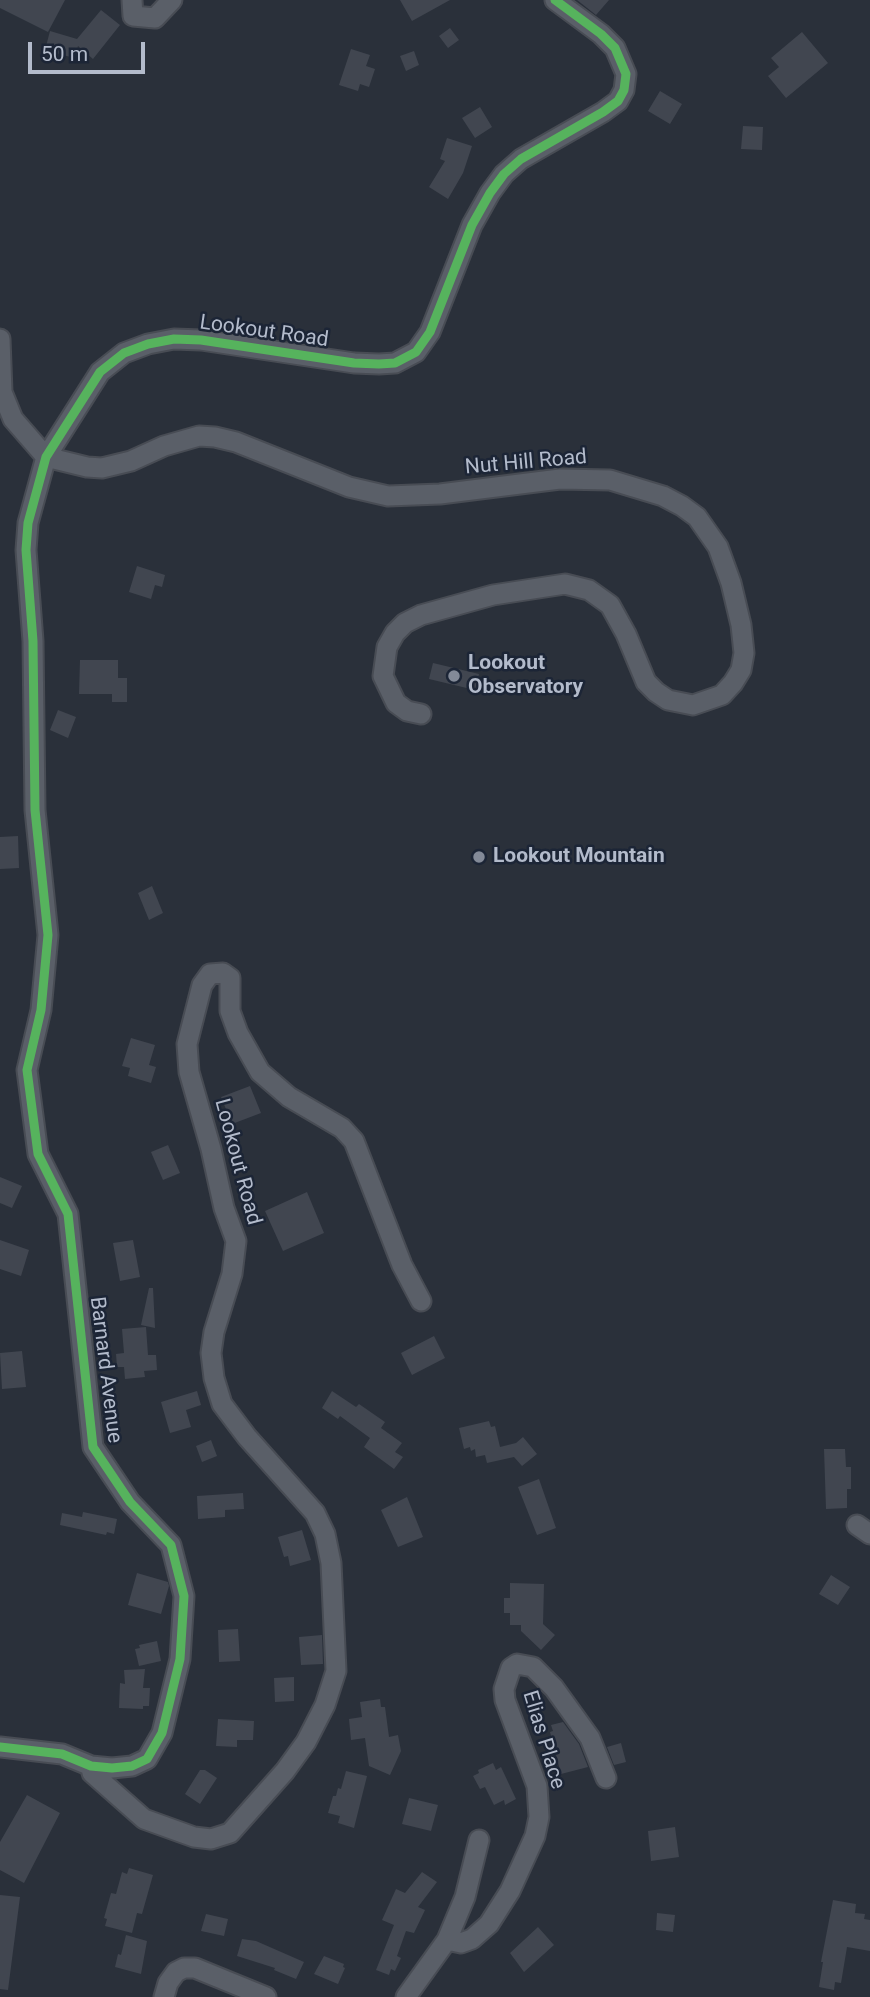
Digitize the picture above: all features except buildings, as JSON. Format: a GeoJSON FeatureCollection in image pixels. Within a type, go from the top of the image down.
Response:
{"type":"FeatureCollection","features":[{"type":"Feature","properties":{"kind":"street"},"geometry":{"type":"LineString","coordinates":[[132,0],[133,16],[155,18],[172,0]]}},
{"type":"Feature","properties":{"kind":"street","name":"Lookout Road"},"geometry":{"type":"LineString","coordinates":[[34,810],[33,641],[26,550],[28,523],[46,457],[100,372],[124,353],[148,344],[174,339],[201,340],[354,363],[395,363],[416,352],[430,332],[472,225],[497,184],[521,159],[603,112],[618,101],[624,90],[626,74],[615,48],[601,34],[555,0]]}},
{"type":"Feature","properties":{"kind":"street"},"geometry":{"type":"LineString","coordinates":[[0,339],[2,392],[13,419],[46,457]]}},
{"type":"Feature","properties":{"kind":"street","name":"Nut Hill Road"},"geometry":{"type":"LineString","coordinates":[[46,457],[102,468],[131,461],[164,446],[199,436],[236,442],[349,486],[388,496],[440,494],[560,479],[610,480],[663,496],[681,506],[697,517],[718,547],[731,583],[741,625],[744,653],[741,670],[722,695],[693,705],[668,700],[656,692],[646,682],[626,634],[610,605],[589,590],[565,584],[493,596],[421,615],[405,623],[395,633],[387,648],[383,676],[396,703],[407,711],[421,714]]}},
{"type":"Feature","properties":{"kind":"street","name":"Barnard Avenue"},"geometry":{"type":"LineString","coordinates":[[0,1747],[38,1749],[62,1754],[91,1766],[132,1766],[147,1759],[162,1733],[180,1659],[184,1596],[171,1545],[130,1502],[93,1447],[68,1214],[38,1153],[27,1070],[41,1010],[48,935],[34,810]]}},
{"type":"Feature","properties":{"kind":"street","name":"Lookout Road"},"geometry":{"type":"LineString","coordinates":[[91,1766],[92,1773],[144,1819],[194,1837],[211,1839],[230,1833],[285,1771],[306,1742],[325,1705],[336,1671],[333,1586],[326,1534],[308,1504],[247,1437],[222,1404],[214,1378],[212,1343],[232,1274],[236,1241],[224,1208],[211,1149],[189,1072],[187,1044],[201,985],[210,974],[223,972],[230,978],[230,1011],[238,1033],[260,1072],[289,1097],[342,1128],[354,1141],[402,1265],[421,1301]]}},
{"type":"Feature","properties":{"kind":"street","name":"Elias Place"},"geometry":{"type":"LineString","coordinates":[[447,1941],[461,1943],[472,1939],[489,1924],[510,1891],[535,1836],[539,1818],[537,1786],[505,1700],[504,1689],[511,1668],[517,1664],[533,1667],[554,1688],[590,1738],[606,1778]]}},
{"type":"Feature","properties":{"kind":"street"},"geometry":{"type":"LineString","coordinates":[[406,1997],[447,1941],[473,1873],[479,1840]]}},
{"type":"Feature","properties":{"kind":"street"},"geometry":{"type":"LineString","coordinates":[[164,1997],[168,1983],[176,1972],[184,1968],[195,1968],[265,1997]]}},
{"type":"Feature","properties":{"kind":"cycle path"},"geometry":{"type":"LineString","coordinates":[[0,1747],[62,1754],[91,1766],[112,1768],[132,1766],[147,1759],[162,1733],[180,1659],[184,1596],[171,1545],[130,1502],[93,1447],[68,1214],[38,1154],[27,1070],[41,1010],[48,935],[35,810],[33,641],[26,550],[28,523],[46,457],[100,372],[124,353],[148,344],[174,339],[201,340],[354,363],[379,364],[395,363],[416,352],[430,332],[472,225],[504,174],[521,159],[603,112],[618,101],[624,90],[626,74],[615,48],[601,34],[555,0]]}},
{"type":"Feature","properties":{"kind":"place","name":"Lookout Observatory"},"geometry":{"type":"Point","coordinates":[454,676]}},
{"type":"Feature","properties":{"kind":"place","name":"Lookout Mountain"},"geometry":{"type":"Point","coordinates":[479,857]}}]}
